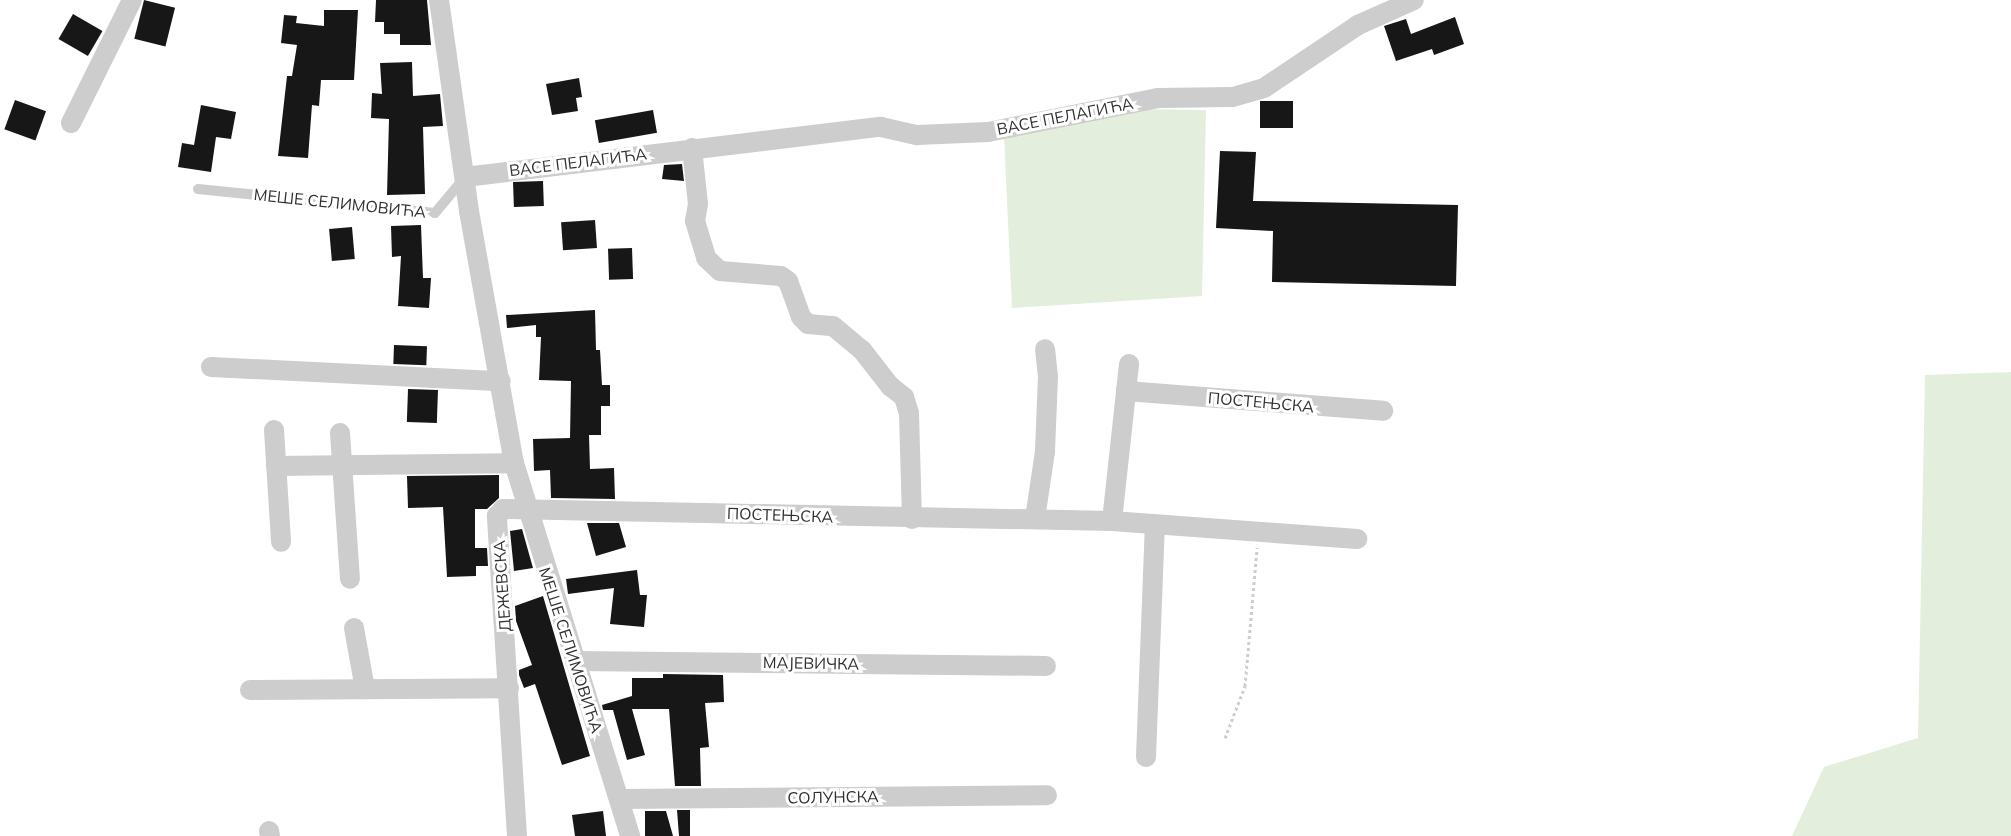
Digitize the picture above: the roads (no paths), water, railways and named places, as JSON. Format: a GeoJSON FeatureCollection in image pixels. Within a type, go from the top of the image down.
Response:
{"type":"FeatureCollection","features":[{"type":"Feature","properties":{"kind":"street"},"geometry":{"type":"LineString","coordinates":[[71,123],[132,0]]}},
{"type":"Feature","properties":{"kind":"street","name":"МЕШЕ СЕЛИМОВИЋА"},"geometry":{"type":"LineString","coordinates":[[439,0],[465,177],[514,463],[526,508],[630,836]]}},
{"type":"Feature","properties":{"kind":"street","name":"ВАСЕ ПЕЛАГИЋА"},"geometry":{"type":"LineString","coordinates":[[465,177],[881,127],[917,135],[988,132],[1158,98],[1233,98],[1264,88],[1358,25],[1414,0]]}},
{"type":"Feature","properties":{"kind":"street"},"geometry":{"type":"LineString","coordinates":[[692,148],[695,221],[706,258],[720,271],[781,276],[788,282],[801,317],[808,324],[832,326],[862,350],[890,386],[904,397],[909,413],[912,519]]}},
{"type":"Feature","properties":{"kind":"street"},"geometry":{"type":"LineString","coordinates":[[1035,519],[1045,451],[1048,377],[1045,349]]}},
{"type":"Feature","properties":{"kind":"street"},"geometry":{"type":"LineString","coordinates":[[1112,521],[1128,364]]}},
{"type":"Feature","properties":{"kind":"street"},"geometry":{"type":"LineString","coordinates":[[211,367],[501,381]]}},
{"type":"Feature","properties":{"kind":"street","name":"ПОСТЕЊСКА"},"geometry":{"type":"LineString","coordinates":[[1126,391],[1383,411]]}},
{"type":"Feature","properties":{"kind":"street"},"geometry":{"type":"LineString","coordinates":[[274,430],[281,542]]}},
{"type":"Feature","properties":{"kind":"street"},"geometry":{"type":"LineString","coordinates":[[340,433],[350,579]]}},
{"type":"Feature","properties":{"kind":"street"},"geometry":{"type":"LineString","coordinates":[[276,466],[514,463]]}},
{"type":"Feature","properties":{"kind":"street","name":"ПОСТЕЊСКА"},"geometry":{"type":"LineString","coordinates":[[526,508],[912,519],[1112,521],[1357,539]]}},
{"type":"Feature","properties":{"kind":"street","name":"ДЕЖЕВСКА"},"geometry":{"type":"LineString","coordinates":[[517,836],[497,516],[503,509],[526,508]]}},
{"type":"Feature","properties":{"kind":"street"},"geometry":{"type":"LineString","coordinates":[[1146,758],[1155,524]]}},
{"type":"Feature","properties":{"kind":"street"},"geometry":{"type":"LineString","coordinates":[[354,628],[365,689]]}},
{"type":"Feature","properties":{"kind":"street","name":"МАЈЕВИЧКА"},"geometry":{"type":"LineString","coordinates":[[576,661],[1046,666]]}},
{"type":"Feature","properties":{"kind":"street"},"geometry":{"type":"LineString","coordinates":[[250,690],[509,688]]}},
{"type":"Feature","properties":{"kind":"street","name":"СОЛУНСКА"},"geometry":{"type":"LineString","coordinates":[[620,799],[1047,795]]}},
{"type":"Feature","properties":{"kind":"lane","name":"МЕШЕ СЕЛИМОВИЋА"},"geometry":{"type":"LineString","coordinates":[[198,189],[435,213],[465,177]]}}]}
